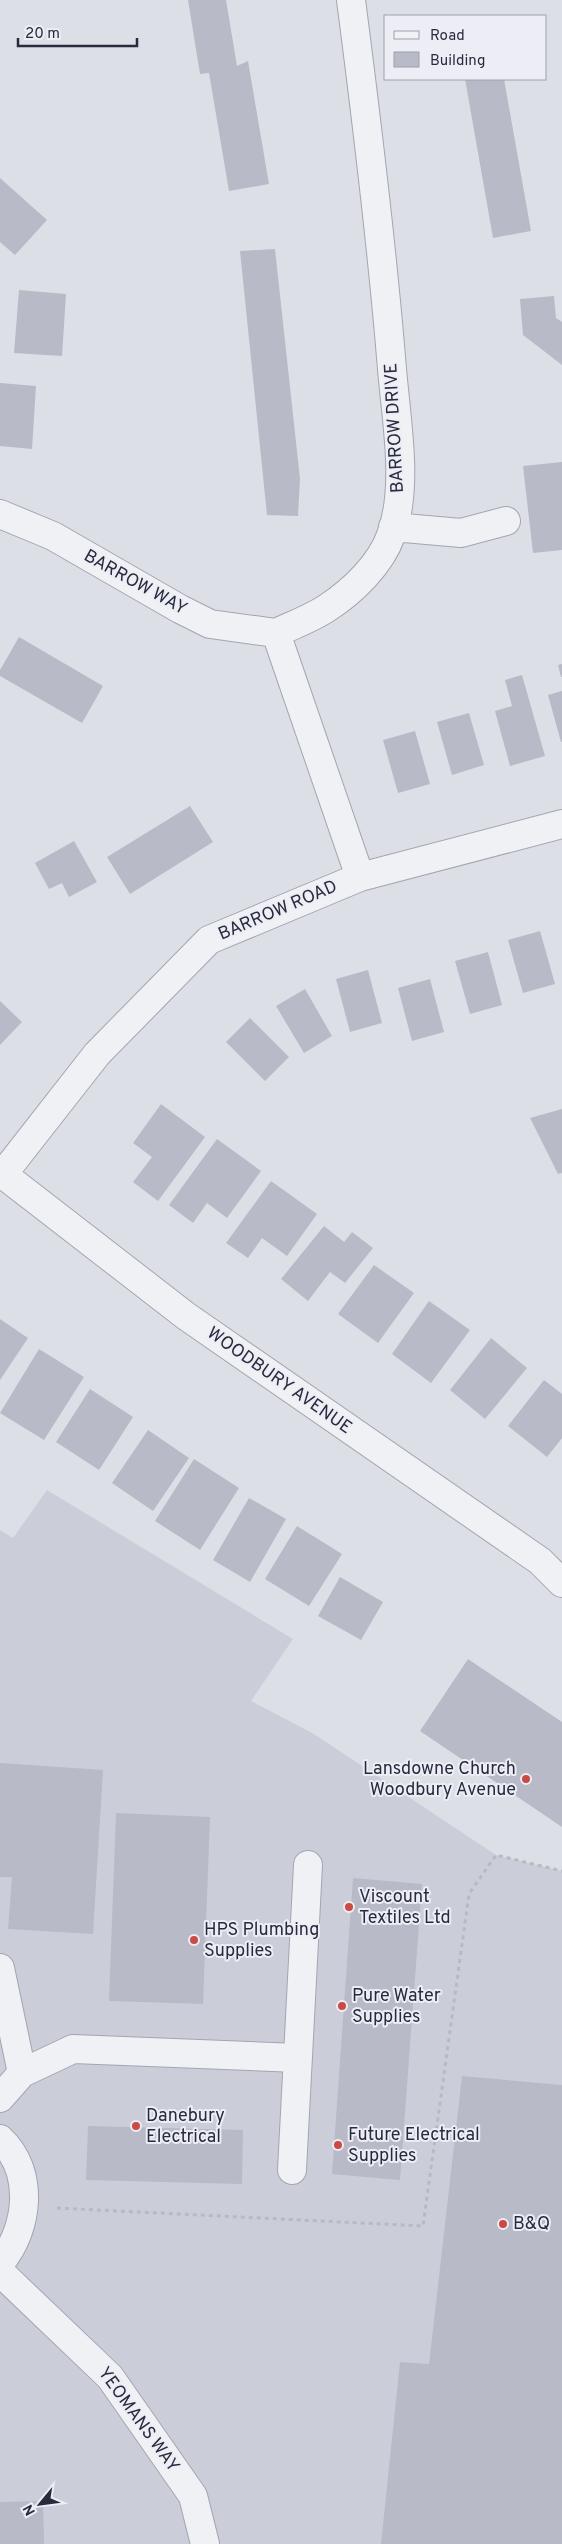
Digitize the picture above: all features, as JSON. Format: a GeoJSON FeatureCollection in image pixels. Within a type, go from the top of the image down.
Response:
{"type":"FeatureCollection","features":[{"type":"Feature","properties":{"kind":"street","name":"BARROW DRIVE"},"geometry":{"type":"LineString","coordinates":[[276,633],[328,608],[357,584],[378,559],[393,526],[399,502],[399,448],[381,231],[351,0]]}},
{"type":"Feature","properties":{"kind":"street","name":"BARROW WAY"},"geometry":{"type":"LineString","coordinates":[[0,514],[53,536],[180,609],[210,624],[276,633]]}},
{"type":"Feature","properties":{"kind":"street"},"geometry":{"type":"LineString","coordinates":[[393,526],[461,533],[506,521]]}},
{"type":"Feature","properties":{"kind":"street"},"geometry":{"type":"LineString","coordinates":[[276,633],[360,877]]}},
{"type":"Feature","properties":{"kind":"street","name":"BARROW ROAD"},"geometry":{"type":"LineString","coordinates":[[2,1173],[97,1054],[209,940],[360,877],[562,824]]}},
{"type":"Feature","properties":{"kind":"street","name":"WOODBURY AVENUE"},"geometry":{"type":"LineString","coordinates":[[2,1173],[186,1316],[540,1561],[562,1583]]}},
{"type":"Feature","properties":{"kind":"street"},"geometry":{"type":"LineString","coordinates":[[292,2170],[308,1865]]}},
{"type":"Feature","properties":{"kind":"street"},"geometry":{"type":"LineString","coordinates":[[0,1968],[22,2073]]}},
{"type":"Feature","properties":{"kind":"street"},"geometry":{"type":"LineString","coordinates":[[0,2098],[22,2073],[72,2049],[298,2058]]}},
{"type":"Feature","properties":{"kind":"street"},"geometry":{"type":"LineString","coordinates":[[0,2139],[8,2147],[24,2182],[24,2208],[20,2230],[9,2253],[0,2263]]}},
{"type":"Feature","properties":{"kind":"street","name":"YEOMANS WAY"},"geometry":{"type":"LineString","coordinates":[[0,2272],[110,2377],[193,2496],[205,2544]]}},
{"type":"Feature","properties":{"kind":"path"},"geometry":{"type":"LineString","coordinates":[[24,2208],[423,2226],[469,1894],[496,1854],[562,1871]]}},
{"type":"Feature","properties":{"kind":"shaded area"},"geometry":{"type":"Polygon","coordinates":[[[47,1490],[293,1639],[251,1701],[314,1734],[496,1855],[562,1871],[562,2544],[0,2544],[0,1530],[13,1538],[47,1490]]]}},
{"type":"Feature","properties":{"kind":"building"},"geometry":{"type":"Polygon","coordinates":[[[188,0],[226,0],[237,66],[248,61],[269,184],[229,191],[209,73],[200,74],[188,0]]]}},
{"type":"Feature","properties":{"kind":"building"},"geometry":{"type":"Polygon","coordinates":[[[465,80],[504,80],[531,231],[493,238],[465,80]]]}},
{"type":"Feature","properties":{"kind":"building"},"geometry":{"type":"Polygon","coordinates":[[[0,178],[47,220],[15,255],[0,242],[0,178]]]}},
{"type":"Feature","properties":{"kind":"building"},"geometry":{"type":"Polygon","coordinates":[[[275,249],[300,479],[298,516],[267,515],[240,251],[275,249]]]}},
{"type":"Feature","properties":{"kind":"building"},"geometry":{"type":"Polygon","coordinates":[[[19,290],[66,294],[62,356],[14,353],[19,290]]]}},
{"type":"Feature","properties":{"kind":"building"},"geometry":{"type":"Polygon","coordinates":[[[554,296],[556,318],[562,322],[562,365],[523,335],[520,299],[554,296]]]}},
{"type":"Feature","properties":{"kind":"building"},"geometry":{"type":"Polygon","coordinates":[[[0,383],[36,386],[32,449],[0,446],[0,383]]]}},
{"type":"Feature","properties":{"kind":"building"},"geometry":{"type":"Polygon","coordinates":[[[562,462],[562,550],[533,553],[523,466],[562,462]]]}},
{"type":"Feature","properties":{"kind":"building"},"geometry":{"type":"Polygon","coordinates":[[[19,637],[103,686],[82,723],[0,676],[0,670],[19,637]]]}},
{"type":"Feature","properties":{"kind":"building"},"geometry":{"type":"Polygon","coordinates":[[[562,664],[562,677],[561,677],[558,665],[562,664]]]}},
{"type":"Feature","properties":{"kind":"building"},"geometry":{"type":"Polygon","coordinates":[[[522,675],[545,756],[510,766],[495,711],[512,706],[505,680],[522,675]]]}},
{"type":"Feature","properties":{"kind":"building"},"geometry":{"type":"Polygon","coordinates":[[[562,691],[562,742],[561,742],[548,695],[562,691]]]}},
{"type":"Feature","properties":{"kind":"building"},"geometry":{"type":"Polygon","coordinates":[[[469,713],[484,765],[452,775],[437,722],[469,713]]]}},
{"type":"Feature","properties":{"kind":"building"},"geometry":{"type":"Polygon","coordinates":[[[415,731],[430,784],[398,793],[383,740],[415,731]]]}},
{"type":"Feature","properties":{"kind":"building"},"geometry":{"type":"Polygon","coordinates":[[[190,806],[213,842],[130,894],[107,857],[190,806]]]}},
{"type":"Feature","properties":{"kind":"building"},"geometry":{"type":"Polygon","coordinates":[[[74,841],[97,882],[69,897],[62,883],[49,889],[35,863],[74,841]]]}},
{"type":"Feature","properties":{"kind":"building"},"geometry":{"type":"Polygon","coordinates":[[[540,931],[555,984],[523,993],[508,940],[540,931]]]}},
{"type":"Feature","properties":{"kind":"building"},"geometry":{"type":"Polygon","coordinates":[[[488,952],[502,1005],[470,1014],[455,961],[488,952]]]}},
{"type":"Feature","properties":{"kind":"building"},"geometry":{"type":"Polygon","coordinates":[[[368,970],[382,1023],[350,1032],[336,979],[368,970]]]}},
{"type":"Feature","properties":{"kind":"building"},"geometry":{"type":"Polygon","coordinates":[[[430,979],[444,1032],[412,1041],[398,988],[430,979]]]}},
{"type":"Feature","properties":{"kind":"building"},"geometry":{"type":"Polygon","coordinates":[[[305,989],[332,1036],[304,1053],[276,1006],[305,989]]]}},
{"type":"Feature","properties":{"kind":"building"},"geometry":{"type":"Polygon","coordinates":[[[0,1001],[22,1022],[0,1045],[0,1001]]]}},
{"type":"Feature","properties":{"kind":"building"},"geometry":{"type":"Polygon","coordinates":[[[250,1018],[289,1057],[265,1081],[226,1042],[250,1018]]]}},
{"type":"Feature","properties":{"kind":"building"},"geometry":{"type":"Polygon","coordinates":[[[161,1104],[205,1137],[158,1201],[133,1182],[152,1157],[133,1143],[161,1104]]]}},
{"type":"Feature","properties":{"kind":"building"},"geometry":{"type":"Polygon","coordinates":[[[562,1109],[562,1173],[558,1174],[530,1118],[562,1109]]]}},
{"type":"Feature","properties":{"kind":"building"},"geometry":{"type":"Polygon","coordinates":[[[217,1139],[261,1171],[227,1218],[207,1203],[193,1223],[169,1205],[217,1139]]]}},
{"type":"Feature","properties":{"kind":"building"},"geometry":{"type":"Polygon","coordinates":[[[271,1181],[317,1214],[287,1256],[262,1238],[248,1258],[226,1243],[271,1181]]]}},
{"type":"Feature","properties":{"kind":"building"},"geometry":{"type":"Polygon","coordinates":[[[324,1226],[344,1242],[352,1232],[373,1248],[345,1283],[330,1272],[308,1301],[281,1279],[324,1226]]]}},
{"type":"Feature","properties":{"kind":"building"},"geometry":{"type":"Polygon","coordinates":[[[374,1265],[414,1293],[378,1343],[338,1314],[374,1265]]]}},
{"type":"Feature","properties":{"kind":"building"},"geometry":{"type":"Polygon","coordinates":[[[429,1301],[470,1330],[431,1383],[392,1354],[429,1301]]]}},
{"type":"Feature","properties":{"kind":"building"},"geometry":{"type":"Polygon","coordinates":[[[0,1319],[28,1338],[0,1380],[0,1319]]]}},
{"type":"Feature","properties":{"kind":"building"},"geometry":{"type":"Polygon","coordinates":[[[491,1338],[527,1368],[485,1419],[450,1390],[491,1338]]]}},
{"type":"Feature","properties":{"kind":"building"},"geometry":{"type":"Polygon","coordinates":[[[39,1349],[84,1377],[44,1440],[0,1413],[39,1349]]]}},
{"type":"Feature","properties":{"kind":"building"},"geometry":{"type":"Polygon","coordinates":[[[544,1380],[562,1394],[562,1438],[547,1457],[508,1426],[544,1380]]]}},
{"type":"Feature","properties":{"kind":"building"},"geometry":{"type":"Polygon","coordinates":[[[90,1389],[133,1417],[99,1470],[56,1442],[90,1389]]]}},
{"type":"Feature","properties":{"kind":"building"},"geometry":{"type":"Polygon","coordinates":[[[148,1430],[189,1458],[153,1511],[112,1483],[148,1430]]]}},
{"type":"Feature","properties":{"kind":"building"},"geometry":{"type":"Polygon","coordinates":[[[194,1459],[239,1488],[200,1550],[155,1521],[194,1459]]]}},
{"type":"Feature","properties":{"kind":"building"},"geometry":{"type":"Polygon","coordinates":[[[249,1498],[286,1519],[250,1582],[213,1560],[249,1498]]]}},
{"type":"Feature","properties":{"kind":"building"},"geometry":{"type":"Polygon","coordinates":[[[297,1526],[342,1554],[309,1606],[265,1579],[297,1526]]]}},
{"type":"Feature","properties":{"kind":"building"},"geometry":{"type":"Polygon","coordinates":[[[340,1577],[383,1602],[361,1640],[318,1616],[340,1577]]]}},
{"type":"Feature","properties":{"kind":"building","name":"Lansdowne Church Woodbury Avenue"},"geometry":{"type":"Polygon","coordinates":[[[468,1659],[562,1722],[562,1827],[420,1731],[468,1659]]]}},
{"type":"Feature","properties":{"kind":"building"},"geometry":{"type":"Polygon","coordinates":[[[0,1763],[103,1770],[93,1934],[8,1929],[12,1877],[0,1877],[0,1763]]]}},
{"type":"Feature","properties":{"kind":"building"},"geometry":{"type":"Polygon","coordinates":[[[116,1813],[210,1817],[203,2004],[109,2001],[116,1813]]]}},
{"type":"Feature","properties":{"kind":"building"},"geometry":{"type":"Polygon","coordinates":[[[353,1878],[422,1884],[400,2180],[332,2174],[353,1878]]]}},
{"type":"Feature","properties":{"kind":"building","name":"B&Q"},"geometry":{"type":"Polygon","coordinates":[[[462,2076],[562,2085],[562,2544],[381,2544],[400,2362],[429,2364],[462,2076]]]}},
{"type":"Feature","properties":{"kind":"building"},"geometry":{"type":"Polygon","coordinates":[[[88,2126],[243,2130],[242,2184],[86,2180],[88,2126]]]}},
{"type":"Feature","properties":{"kind":"building"},"geometry":{"type":"Polygon","coordinates":[[[43,2501],[44,2544],[0,2544],[0,2502],[43,2501]]]}},
{"type":"Feature","properties":{"kind":"place","name":"Lansdowne Church Woodbury Avenue"},"geometry":{"type":"Point","coordinates":[526,1779]}},
{"type":"Feature","properties":{"kind":"place","name":"Viscount Textiles Ltd"},"geometry":{"type":"Point","coordinates":[349,1907]}},
{"type":"Feature","properties":{"kind":"place","name":"HPS Plumbing Supplies"},"geometry":{"type":"Point","coordinates":[194,1940]}},
{"type":"Feature","properties":{"kind":"place","name":"Pure Water Supplies"},"geometry":{"type":"Point","coordinates":[342,2006]}},
{"type":"Feature","properties":{"kind":"place","name":"Danebury Electrical"},"geometry":{"type":"Point","coordinates":[136,2126]}},
{"type":"Feature","properties":{"kind":"place","name":"Future Electrical Supplies"},"geometry":{"type":"Point","coordinates":[338,2145]}},
{"type":"Feature","properties":{"kind":"place","name":"B&Q"},"geometry":{"type":"Point","coordinates":[503,2224]}}]}
